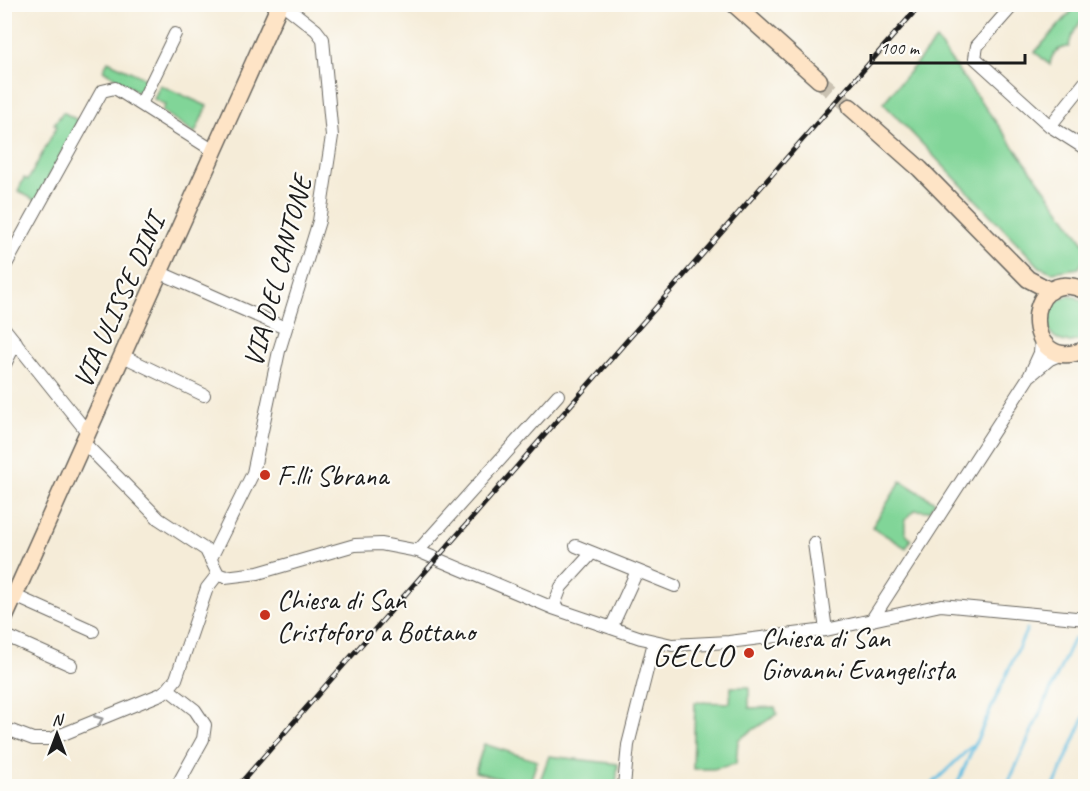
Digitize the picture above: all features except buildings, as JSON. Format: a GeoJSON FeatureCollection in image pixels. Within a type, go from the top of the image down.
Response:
{"type":"FeatureCollection","features":[{"type":"Feature","properties":{"kind":"street","name":"VIA ULISSE DINI"},"geometry":{"type":"LineString","coordinates":[[4,619],[281,4]]}},
{"type":"Feature","properties":{"kind":"street","name":"VIA DEL CANTONE"},"geometry":{"type":"LineString","coordinates":[[211,558],[253,473],[285,328],[319,221],[332,136],[323,39],[316,30],[281,4]]}},
{"type":"Feature","properties":{"kind":"street"},"geometry":{"type":"LineString","coordinates":[[734,4],[819,81]]}},
{"type":"Feature","properties":{"kind":"street"},"geometry":{"type":"LineString","coordinates":[[1014,4],[977,46],[975,58],[1050,126],[1086,149]]}},
{"type":"Feature","properties":{"kind":"street"},"geometry":{"type":"LineString","coordinates":[[141,104],[175,34]]}},
{"type":"Feature","properties":{"kind":"street"},"geometry":{"type":"LineString","coordinates":[[1050,126],[1086,81]]}},
{"type":"Feature","properties":{"kind":"street"},"geometry":{"type":"LineString","coordinates":[[4,268],[102,92],[115,88],[214,151]]}},
{"type":"Feature","properties":{"kind":"street"},"geometry":{"type":"LineString","coordinates":[[850,107],[920,169],[1028,279],[1051,291]]}},
{"type":"Feature","properties":{"kind":"street"},"geometry":{"type":"LineString","coordinates":[[160,273],[285,328]]}},
{"type":"Feature","properties":{"kind":"street"},"geometry":{"type":"LineString","coordinates":[[1028,279],[1038,306],[1035,323],[1041,339],[1051,349],[1078,354]]}},
{"type":"Feature","properties":{"kind":"street"},"geometry":{"type":"LineString","coordinates":[[1038,306],[1051,291],[1067,286],[1082,286]]}},
{"type":"Feature","properties":{"kind":"street"},"geometry":{"type":"LineString","coordinates":[[4,328],[86,438],[159,519],[200,546],[211,558],[218,574],[225,577],[258,573],[355,545],[381,544],[418,552],[554,608],[654,642],[702,644],[826,630],[941,605],[1086,620]]}},
{"type":"Feature","properties":{"kind":"street"},"geometry":{"type":"LineString","coordinates":[[871,621],[1030,375],[1040,353],[1041,339]]}},
{"type":"Feature","properties":{"kind":"street"},"geometry":{"type":"LineString","coordinates":[[4,366],[16,342]]}},
{"type":"Feature","properties":{"kind":"street"},"geometry":{"type":"LineString","coordinates":[[1030,375],[1050,359],[1078,354]]}},
{"type":"Feature","properties":{"kind":"street"},"geometry":{"type":"LineString","coordinates":[[123,356],[204,395]]}},
{"type":"Feature","properties":{"kind":"street"},"geometry":{"type":"LineString","coordinates":[[418,552],[558,395]]}},
{"type":"Feature","properties":{"kind":"street"},"geometry":{"type":"LineString","coordinates":[[814,543],[826,630]]}},
{"type":"Feature","properties":{"kind":"street"},"geometry":{"type":"LineString","coordinates":[[576,546],[675,586]]}},
{"type":"Feature","properties":{"kind":"street"},"geometry":{"type":"LineString","coordinates":[[554,608],[561,587],[592,553]]}},
{"type":"Feature","properties":{"kind":"street"},"geometry":{"type":"LineString","coordinates":[[611,628],[637,571]]}},
{"type":"Feature","properties":{"kind":"street"},"geometry":{"type":"LineString","coordinates":[[4,728],[33,739],[51,739],[161,694],[168,689],[176,679],[207,588],[218,574]]}},
{"type":"Feature","properties":{"kind":"street"},"geometry":{"type":"LineString","coordinates":[[15,596],[93,631]]}},
{"type":"Feature","properties":{"kind":"street"},"geometry":{"type":"LineString","coordinates":[[4,635],[71,664]]}},
{"type":"Feature","properties":{"kind":"street"},"geometry":{"type":"LineString","coordinates":[[624,786],[628,745],[654,642]]}},
{"type":"Feature","properties":{"kind":"street"},"geometry":{"type":"LineString","coordinates":[[168,689],[201,716],[205,726],[203,739],[177,786]]}},
{"type":"Feature","properties":{"kind":"green space"},"geometry":{"type":"Polygon","coordinates":[[[1077,5],[1085,5],[1083,16],[1069,47],[1056,52],[1050,65],[1035,52],[1077,5]]]}},
{"type":"Feature","properties":{"kind":"green space"},"geometry":{"type":"Polygon","coordinates":[[[936,40],[1085,244],[1085,258],[1079,268],[1052,272],[1040,267],[883,103],[936,40]]]}},
{"type":"Feature","properties":{"kind":"green space"},"geometry":{"type":"Polygon","coordinates":[[[108,61],[149,80],[142,95],[103,70],[108,61]]]}},
{"type":"Feature","properties":{"kind":"green space"},"geometry":{"type":"Polygon","coordinates":[[[160,85],[207,106],[195,133],[162,111],[165,105],[154,99],[160,85]]]}},
{"type":"Feature","properties":{"kind":"green space"},"geometry":{"type":"Polygon","coordinates":[[[63,112],[79,121],[36,201],[18,191],[24,178],[28,180],[57,126],[54,124],[63,112]]]}},
{"type":"Feature","properties":{"kind":"green space"},"geometry":{"type":"Polygon","coordinates":[[[1068,296],[1076,297],[1085,303],[1085,336],[1073,342],[1054,337],[1048,329],[1046,319],[1048,310],[1055,302],[1068,296]]]}},
{"type":"Feature","properties":{"kind":"green space"},"geometry":{"type":"Polygon","coordinates":[[[901,481],[935,502],[929,511],[915,510],[905,520],[905,532],[911,539],[906,548],[872,527],[901,481]]]}},
{"type":"Feature","properties":{"kind":"green space"},"geometry":{"type":"Polygon","coordinates":[[[731,687],[749,687],[749,708],[775,707],[777,714],[738,740],[736,764],[713,769],[693,769],[695,702],[730,703],[731,687]]]}},
{"type":"Feature","properties":{"kind":"green space"},"geometry":{"type":"Polygon","coordinates":[[[484,744],[537,761],[529,786],[475,772],[484,744]]]}},
{"type":"Feature","properties":{"kind":"green space"},"geometry":{"type":"Polygon","coordinates":[[[549,756],[618,764],[616,786],[538,786],[549,756]]]}},
{"type":"Feature","properties":{"kind":"waterway"},"geometry":{"type":"LineString","coordinates":[[956,786],[1027,629]]}},
{"type":"Feature","properties":{"kind":"waterway"},"geometry":{"type":"LineString","coordinates":[[1007,786],[1074,638]]}},
{"type":"Feature","properties":{"kind":"waterway"},"geometry":{"type":"LineString","coordinates":[[1054,786],[1086,713]]}},
{"type":"Feature","properties":{"kind":"waterway"},"geometry":{"type":"LineString","coordinates":[[930,786],[975,743]]}},
{"type":"Feature","properties":{"kind":"tunnel"},"geometry":{"type":"LineString","coordinates":[[819,80],[850,107]]}},
{"type":"Feature","properties":{"kind":"railway"},"geometry":{"type":"LineString","coordinates":[[238,786],[921,4]]}},
{"type":"Feature","properties":{"kind":"place","name":"F.lli Sbrana"},"geometry":{"type":"Point","coordinates":[265,475]}},
{"type":"Feature","properties":{"kind":"place","name":"Chiesa di San Cristoforo a Bottano"},"geometry":{"type":"Point","coordinates":[265,615]}},
{"type":"Feature","properties":{"kind":"place","name":"Chiesa di San Giovanni Evangelista"},"geometry":{"type":"Point","coordinates":[749,653]}},
{"type":"Feature","properties":{"kind":"district","name":"GELLO"},"geometry":{"type":"Point","coordinates":[693,655]}}]}
